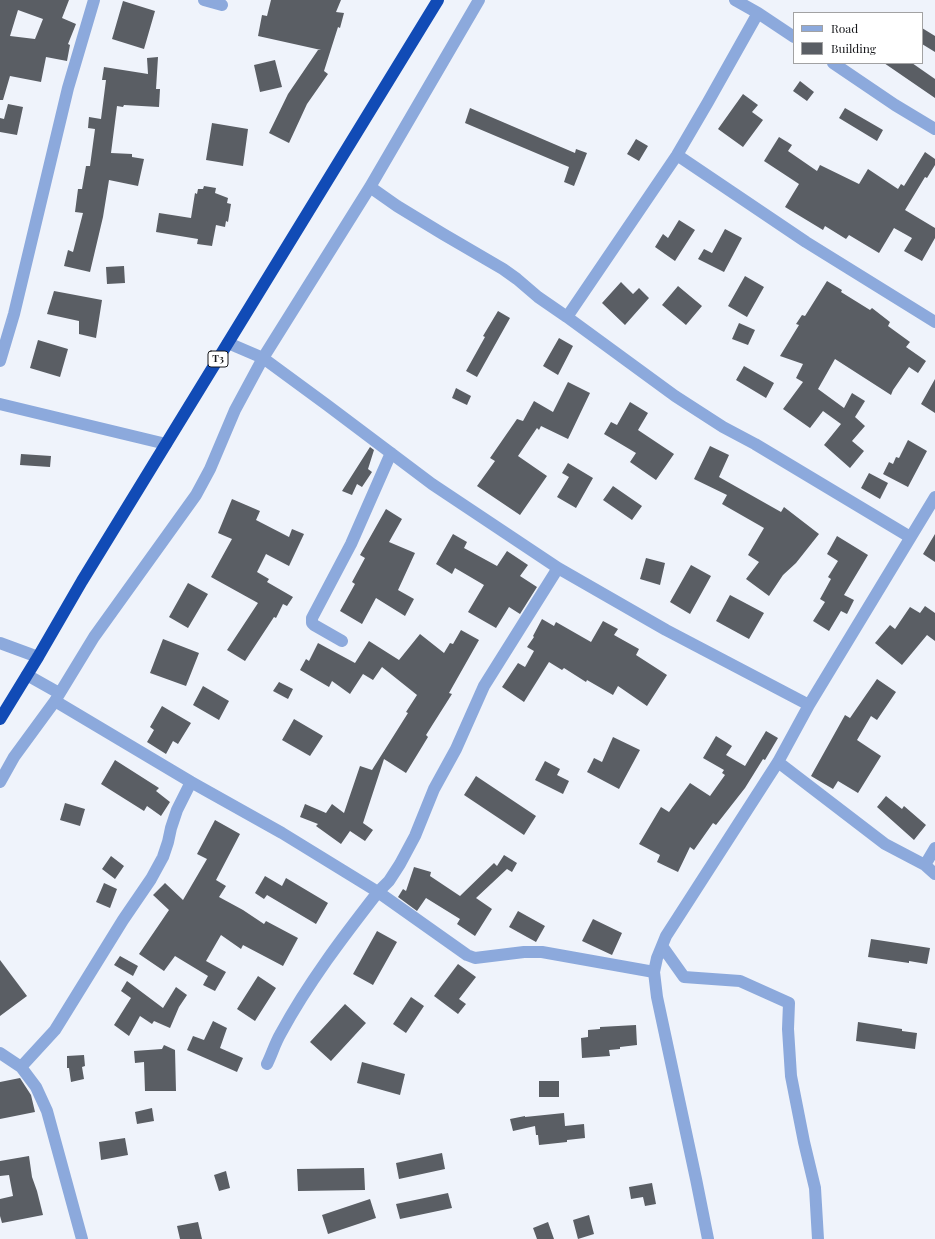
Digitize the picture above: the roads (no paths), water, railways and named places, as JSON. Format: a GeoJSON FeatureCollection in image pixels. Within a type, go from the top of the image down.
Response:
{"type":"FeatureCollection","features":[{"type":"Feature","properties":{"kind":"highway","name":"T3"},"geometry":{"type":"LineString","coordinates":[[0,719],[82,581],[438,0]]}},
{"type":"Feature","properties":{"kind":"street"},"geometry":{"type":"LineString","coordinates":[[0,361],[14,314],[68,88],[94,0]]}},
{"type":"Feature","properties":{"kind":"street"},"geometry":{"type":"LineString","coordinates":[[204,0],[222,5]]}},
{"type":"Feature","properties":{"kind":"street"},"geometry":{"type":"LineString","coordinates":[[0,782],[14,757],[57,697],[94,637],[196,495],[210,469],[235,410],[263,358],[370,187],[479,0]]}},
{"type":"Feature","properties":{"kind":"street"},"geometry":{"type":"LineString","coordinates":[[735,0],[793,36]]}},
{"type":"Feature","properties":{"kind":"street"},"geometry":{"type":"LineString","coordinates":[[567,317],[677,155],[758,14]]}},
{"type":"Feature","properties":{"kind":"street"},"geometry":{"type":"LineString","coordinates":[[834,64],[895,105],[935,129]]}},
{"type":"Feature","properties":{"kind":"street"},"geometry":{"type":"LineString","coordinates":[[677,155],[806,242],[935,322]]}},
{"type":"Feature","properties":{"kind":"street"},"geometry":{"type":"LineString","coordinates":[[370,187],[442,234],[503,269],[517,279],[538,298],[567,317],[675,396],[723,427],[755,444],[910,537]]}},
{"type":"Feature","properties":{"kind":"street"},"geometry":{"type":"LineString","coordinates":[[228,343],[263,358],[432,484],[558,568],[666,630],[809,705]]}},
{"type":"Feature","properties":{"kind":"street"},"geometry":{"type":"LineString","coordinates":[[0,404],[166,444]]}},
{"type":"Feature","properties":{"kind":"street"},"geometry":{"type":"LineString","coordinates":[[342,641],[314,625],[312,623],[312,618],[351,544],[391,453]]}},
{"type":"Feature","properties":{"kind":"street"},"geometry":{"type":"LineString","coordinates":[[708,1239],[657,998],[654,972],[657,958],[666,936],[680,912],[778,762],[809,705],[935,497]]}},
{"type":"Feature","properties":{"kind":"street"},"geometry":{"type":"LineString","coordinates":[[267,1064],[280,1034],[333,950],[378,892],[389,881],[404,857],[415,836],[434,789],[456,749],[484,686],[558,568]]}},
{"type":"Feature","properties":{"kind":"street"},"geometry":{"type":"LineString","coordinates":[[0,643],[38,657]]}},
{"type":"Feature","properties":{"kind":"street"},"geometry":{"type":"LineString","coordinates":[[27,675],[57,697],[191,782],[282,833],[378,892],[467,955],[475,958],[524,952],[542,952],[654,972]]}},
{"type":"Feature","properties":{"kind":"street"},"geometry":{"type":"LineString","coordinates":[[778,762],[886,844],[925,866],[935,874]]}},
{"type":"Feature","properties":{"kind":"street"},"geometry":{"type":"LineString","coordinates":[[20,1067],[55,1030],[123,920],[151,879],[163,857],[177,810],[191,782]]}},
{"type":"Feature","properties":{"kind":"street"},"geometry":{"type":"LineString","coordinates":[[925,866],[935,848]]}},
{"type":"Feature","properties":{"kind":"street"},"geometry":{"type":"LineString","coordinates":[[662,946],[684,977],[740,981],[789,1003],[788,1029],[791,1076],[815,1188],[818,1239]]}},
{"type":"Feature","properties":{"kind":"street"},"geometry":{"type":"LineString","coordinates":[[0,1053],[20,1067],[36,1087],[47,1111],[82,1239]]}}]}
